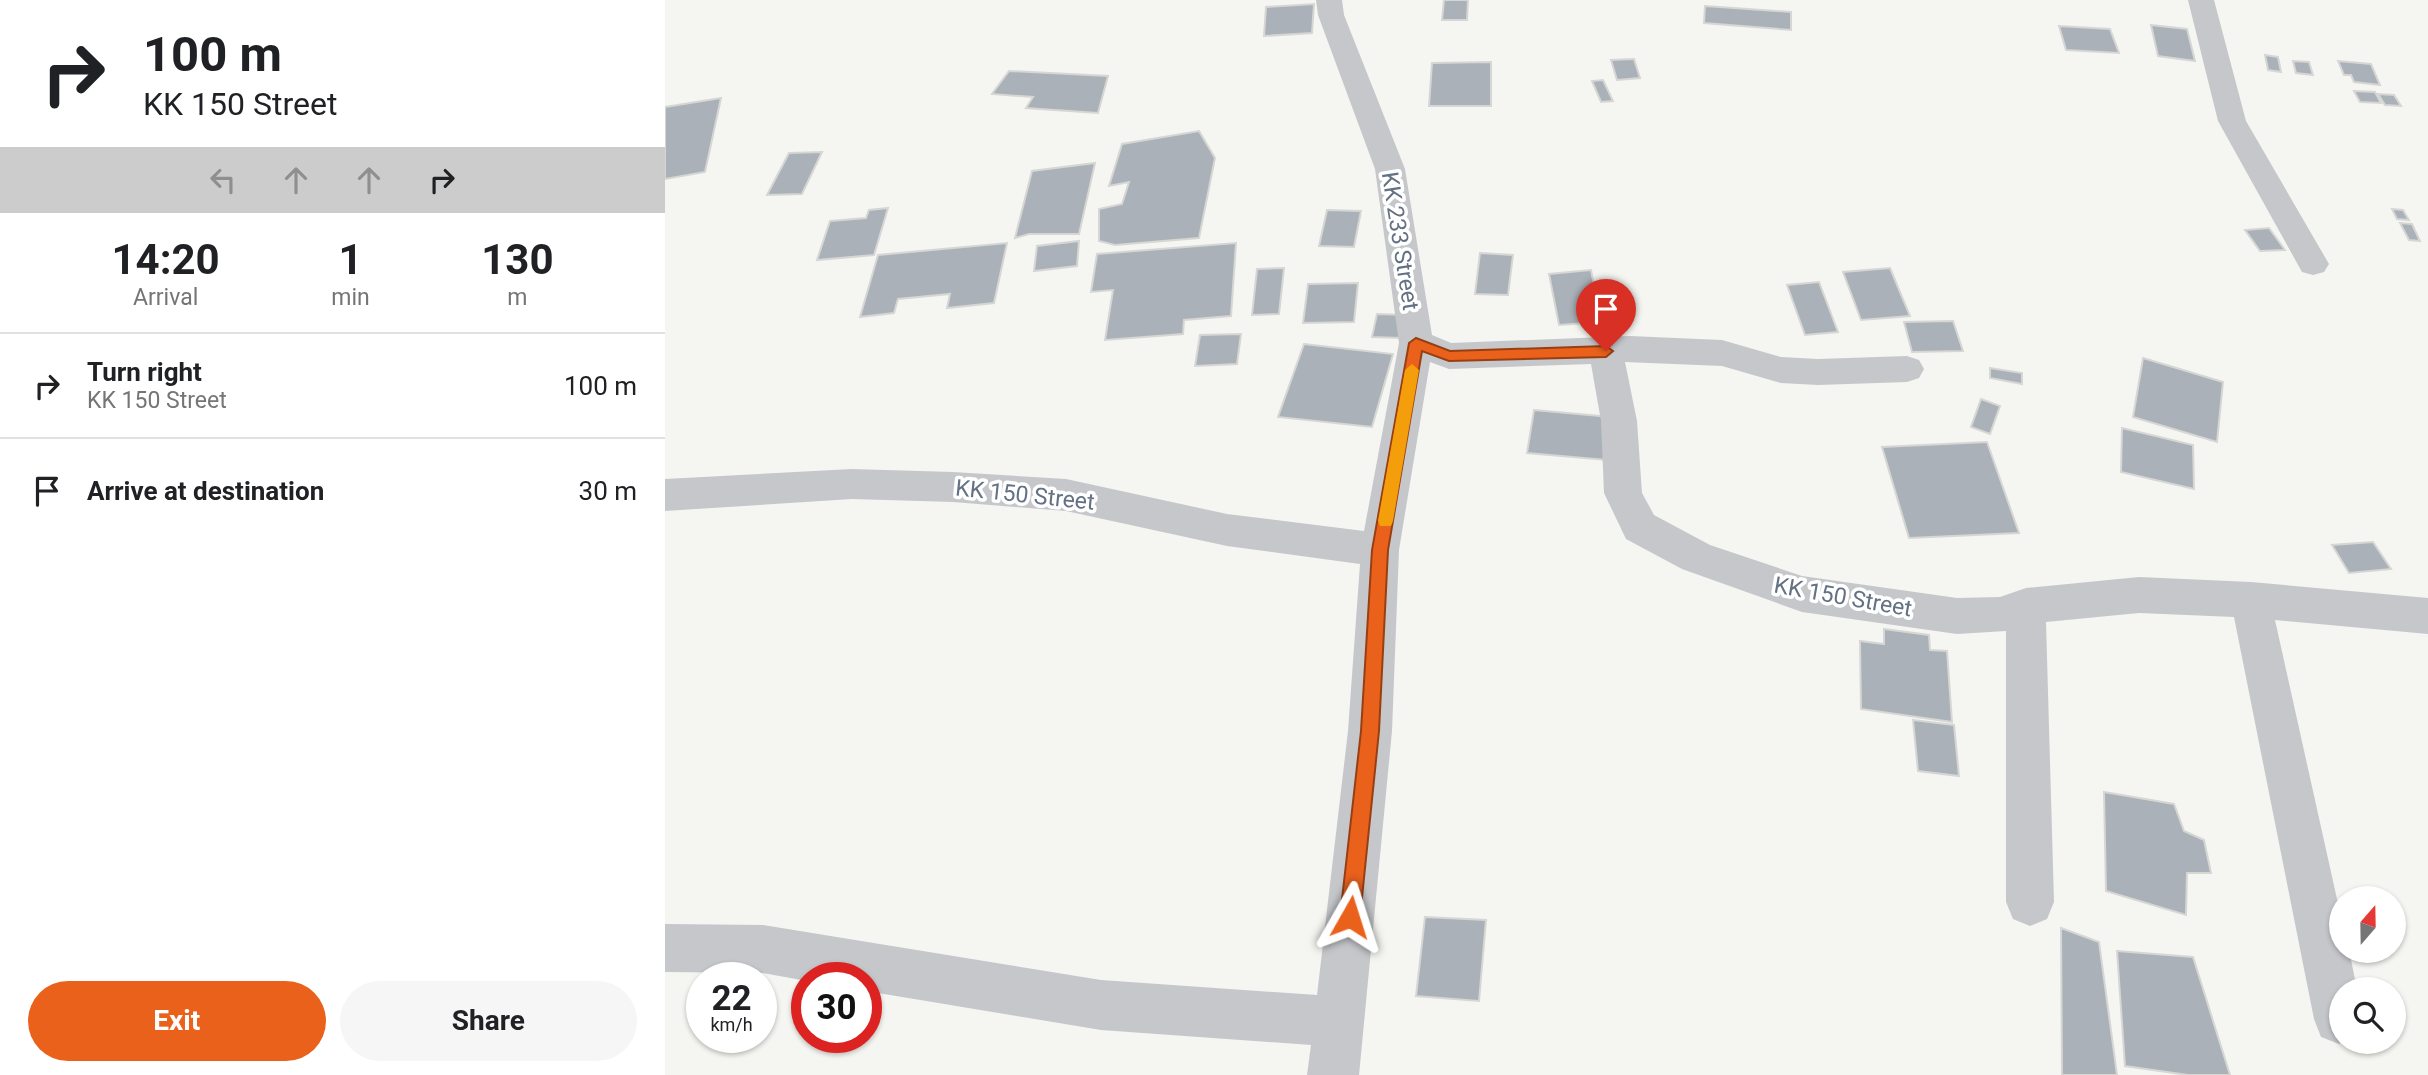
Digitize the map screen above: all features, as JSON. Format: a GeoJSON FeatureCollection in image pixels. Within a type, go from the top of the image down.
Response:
{"type":"FeatureCollection","features":[{"type":"Feature","properties":{"kind":"street","name":"KK 233 Street"},"geometry":{"type":"LineString","coordinates":[[1329,0],[1331,15],[1390,169],[1416,343],[1380,550],[1370,731],[1333,1075]]}},
{"type":"Feature","properties":{"kind":"street"},"geometry":{"type":"LineString","coordinates":[[2201,0],[2232,121],[2313,264]]}},
{"type":"Feature","properties":{"kind":"street"},"geometry":{"type":"LineString","coordinates":[[1416,343],[1449,356],[1630,349],[1722,354],[1781,370],[1818,372],[1907,369]]}},
{"type":"Feature","properties":{"kind":"street","name":"KK 150 Street"},"geometry":{"type":"LineString","coordinates":[[1606,351],[1619,421],[1623,493],[1640,527],[1696,557],[1753,579],[1802,594],[1957,616],[2000,615],[2026,606],[2139,595],[2252,600],[2428,615]]}},
{"type":"Feature","properties":{"kind":"street","name":"KK 150 Street"},"geometry":{"type":"LineString","coordinates":[[665,495],[852,484],[953,486],[1053,494],[1227,530],[1380,550]]}},
{"type":"Feature","properties":{"kind":"street"},"geometry":{"type":"LineString","coordinates":[[2252,600],[2330,977]]}},
{"type":"Feature","properties":{"kind":"street"},"geometry":{"type":"LineString","coordinates":[[2026,606],[2029,902]]}},
{"type":"Feature","properties":{"kind":"street"},"geometry":{"type":"LineString","coordinates":[[665,948],[763,949],[1101,1006],[1339,1023]]}},
{"type":"Feature","properties":{"kind":"building"},"geometry":{"type":"Polygon","coordinates":[[[1444,0],[1468,0],[1467,20],[1442,20],[1444,0]]]}},
{"type":"Feature","properties":{"kind":"building"},"geometry":{"type":"Polygon","coordinates":[[[1314,4],[1312,33],[1264,36],[1266,7],[1314,4]]]}},
{"type":"Feature","properties":{"kind":"building"},"geometry":{"type":"Polygon","coordinates":[[[1705,6],[1791,12],[1791,30],[1704,23],[1705,6]]]}},
{"type":"Feature","properties":{"kind":"building"},"geometry":{"type":"Polygon","coordinates":[[[2151,25],[2187,29],[2195,61],[2158,56],[2151,25]]]}},
{"type":"Feature","properties":{"kind":"building"},"geometry":{"type":"Polygon","coordinates":[[[2059,26],[2110,29],[2119,53],[2066,50],[2059,26]]]}},
{"type":"Feature","properties":{"kind":"building"},"geometry":{"type":"Polygon","coordinates":[[[2265,55],[2278,57],[2281,72],[2268,70],[2265,55]]]}},
{"type":"Feature","properties":{"kind":"building"},"geometry":{"type":"Polygon","coordinates":[[[1634,59],[1640,78],[1617,80],[1611,60],[1634,59]]]}},
{"type":"Feature","properties":{"kind":"building"},"geometry":{"type":"Polygon","coordinates":[[[2293,61],[2309,62],[2313,75],[2296,73],[2293,61]]]}},
{"type":"Feature","properties":{"kind":"building"},"geometry":{"type":"Polygon","coordinates":[[[2338,61],[2371,64],[2380,85],[2354,82],[2351,75],[2344,75],[2338,61]]]}},
{"type":"Feature","properties":{"kind":"building"},"geometry":{"type":"Polygon","coordinates":[[[1491,62],[1491,106],[1429,106],[1432,63],[1491,62]]]}},
{"type":"Feature","properties":{"kind":"building"},"geometry":{"type":"Polygon","coordinates":[[[1009,71],[1108,76],[1098,113],[1026,108],[1033,97],[992,94],[1009,71]]]}},
{"type":"Feature","properties":{"kind":"building"},"geometry":{"type":"Polygon","coordinates":[[[1603,80],[1613,101],[1601,102],[1592,81],[1603,80]]]}},
{"type":"Feature","properties":{"kind":"building"},"geometry":{"type":"Polygon","coordinates":[[[2354,91],[2375,92],[2381,103],[2360,102],[2354,91]]]}},
{"type":"Feature","properties":{"kind":"building"},"geometry":{"type":"Polygon","coordinates":[[[2378,94],[2394,95],[2401,106],[2385,105],[2378,94]]]}},
{"type":"Feature","properties":{"kind":"building"},"geometry":{"type":"Polygon","coordinates":[[[721,98],[705,172],[665,179],[665,107],[721,98]]]}},
{"type":"Feature","properties":{"kind":"building"},"geometry":{"type":"Polygon","coordinates":[[[1199,131],[1215,158],[1199,238],[1115,245],[1099,241],[1099,209],[1122,204],[1129,182],[1109,186],[1122,144],[1199,131]]]}},
{"type":"Feature","properties":{"kind":"building"},"geometry":{"type":"Polygon","coordinates":[[[822,152],[802,194],[767,195],[789,153],[822,152]]]}},
{"type":"Feature","properties":{"kind":"building"},"geometry":{"type":"Polygon","coordinates":[[[1095,163],[1079,234],[1029,234],[1015,238],[1032,171],[1095,163]]]}},
{"type":"Feature","properties":{"kind":"building"},"geometry":{"type":"Polygon","coordinates":[[[888,208],[874,255],[817,260],[830,221],[866,218],[869,210],[888,208]]]}},
{"type":"Feature","properties":{"kind":"building"},"geometry":{"type":"Polygon","coordinates":[[[2392,209],[2403,210],[2409,220],[2397,219],[2392,209]]]}},
{"type":"Feature","properties":{"kind":"building"},"geometry":{"type":"Polygon","coordinates":[[[1327,210],[1361,211],[1354,247],[1319,246],[1327,210]]]}},
{"type":"Feature","properties":{"kind":"building"},"geometry":{"type":"Polygon","coordinates":[[[2400,223],[2412,224],[2420,241],[2409,240],[2400,223]]]}},
{"type":"Feature","properties":{"kind":"building"},"geometry":{"type":"Polygon","coordinates":[[[2269,228],[2285,250],[2260,251],[2245,230],[2269,228]]]}},
{"type":"Feature","properties":{"kind":"building"},"geometry":{"type":"Polygon","coordinates":[[[1079,241],[1077,266],[1034,271],[1037,246],[1079,241]]]}},
{"type":"Feature","properties":{"kind":"building"},"geometry":{"type":"Polygon","coordinates":[[[1007,243],[994,303],[947,308],[950,294],[898,299],[894,313],[860,317],[878,255],[1007,243]]]}},
{"type":"Feature","properties":{"kind":"building"},"geometry":{"type":"Polygon","coordinates":[[[1236,243],[1231,316],[1184,320],[1183,334],[1105,340],[1113,290],[1091,292],[1097,254],[1236,243]]]}},
{"type":"Feature","properties":{"kind":"building"},"geometry":{"type":"Polygon","coordinates":[[[1480,253],[1513,255],[1508,295],[1475,294],[1480,253]]]}},
{"type":"Feature","properties":{"kind":"building"},"geometry":{"type":"Polygon","coordinates":[[[1284,268],[1279,314],[1252,315],[1257,269],[1284,268]]]}},
{"type":"Feature","properties":{"kind":"building"},"geometry":{"type":"Polygon","coordinates":[[[1890,268],[1910,316],[1861,320],[1843,272],[1890,268]]]}},
{"type":"Feature","properties":{"kind":"building"},"geometry":{"type":"Polygon","coordinates":[[[1591,270],[1601,322],[1559,325],[1549,274],[1591,270]]]}},
{"type":"Feature","properties":{"kind":"building"},"geometry":{"type":"Polygon","coordinates":[[[1819,282],[1838,332],[1805,335],[1787,285],[1819,282]]]}},
{"type":"Feature","properties":{"kind":"building"},"geometry":{"type":"Polygon","coordinates":[[[1358,283],[1354,322],[1303,323],[1308,284],[1358,283]]]}},
{"type":"Feature","properties":{"kind":"building"},"geometry":{"type":"Polygon","coordinates":[[[1377,314],[1406,315],[1402,338],[1372,337],[1377,314]]]}},
{"type":"Feature","properties":{"kind":"building"},"geometry":{"type":"Polygon","coordinates":[[[1953,321],[1963,351],[1912,352],[1904,322],[1953,321]]]}},
{"type":"Feature","properties":{"kind":"building"},"geometry":{"type":"Polygon","coordinates":[[[1241,334],[1237,364],[1195,366],[1200,335],[1241,334]]]}},
{"type":"Feature","properties":{"kind":"building"},"geometry":{"type":"Polygon","coordinates":[[[1304,344],[1393,354],[1372,427],[1278,417],[1304,344]]]}},
{"type":"Feature","properties":{"kind":"building"},"geometry":{"type":"Polygon","coordinates":[[[2143,358],[2223,382],[2217,442],[2133,417],[2143,358]]]}},
{"type":"Feature","properties":{"kind":"building"},"geometry":{"type":"Polygon","coordinates":[[[1990,368],[2022,373],[2022,384],[1990,378],[1990,368]]]}},
{"type":"Feature","properties":{"kind":"building"},"geometry":{"type":"Polygon","coordinates":[[[1981,399],[2000,406],[1990,434],[1971,427],[1981,399]]]}},
{"type":"Feature","properties":{"kind":"building"},"geometry":{"type":"Polygon","coordinates":[[[1534,410],[1611,417],[1607,460],[1527,453],[1534,410]]]}},
{"type":"Feature","properties":{"kind":"building"},"geometry":{"type":"Polygon","coordinates":[[[2122,428],[2193,445],[2194,489],[2121,472],[2122,428]]]}},
{"type":"Feature","properties":{"kind":"building"},"geometry":{"type":"Polygon","coordinates":[[[1987,442],[2019,533],[1909,538],[1882,447],[1987,442]]]}},
{"type":"Feature","properties":{"kind":"building"},"geometry":{"type":"Polygon","coordinates":[[[2373,542],[2391,569],[2349,573],[2332,545],[2373,542]]]}},
{"type":"Feature","properties":{"kind":"building"},"geometry":{"type":"Polygon","coordinates":[[[1884,629],[1929,635],[1930,650],[1947,651],[1952,722],[1861,709],[1860,641],[1884,644],[1884,629]]]}},
{"type":"Feature","properties":{"kind":"building"},"geometry":{"type":"Polygon","coordinates":[[[1913,720],[1954,725],[1959,776],[1918,771],[1913,720]]]}},
{"type":"Feature","properties":{"kind":"building"},"geometry":{"type":"Polygon","coordinates":[[[2104,792],[2174,804],[2184,831],[2204,840],[2211,873],[2187,873],[2186,915],[2106,891],[2104,792]]]}},
{"type":"Feature","properties":{"kind":"building"},"geometry":{"type":"Polygon","coordinates":[[[1425,917],[1486,920],[1479,1001],[1416,996],[1425,917]]]}},
{"type":"Feature","properties":{"kind":"building"},"geometry":{"type":"Polygon","coordinates":[[[2061,928],[2099,942],[2117,1075],[2062,1075],[2061,928]]]}},
{"type":"Feature","properties":{"kind":"building"},"geometry":{"type":"Polygon","coordinates":[[[2117,951],[2193,957],[2230,1075],[2188,1075],[2125,1066],[2117,951]]]}},
{"type":"Feature","properties":{"kind":"slow traffic"},"geometry":{"type":"LineString","coordinates":[[1385,521],[1412,370]]}},
{"type":"Feature","properties":{"kind":"route"},"geometry":{"type":"LineString","coordinates":[[1350,917],[1370,731],[1380,550],[1416,343],[1449,356],[1606,351]]}}]}
